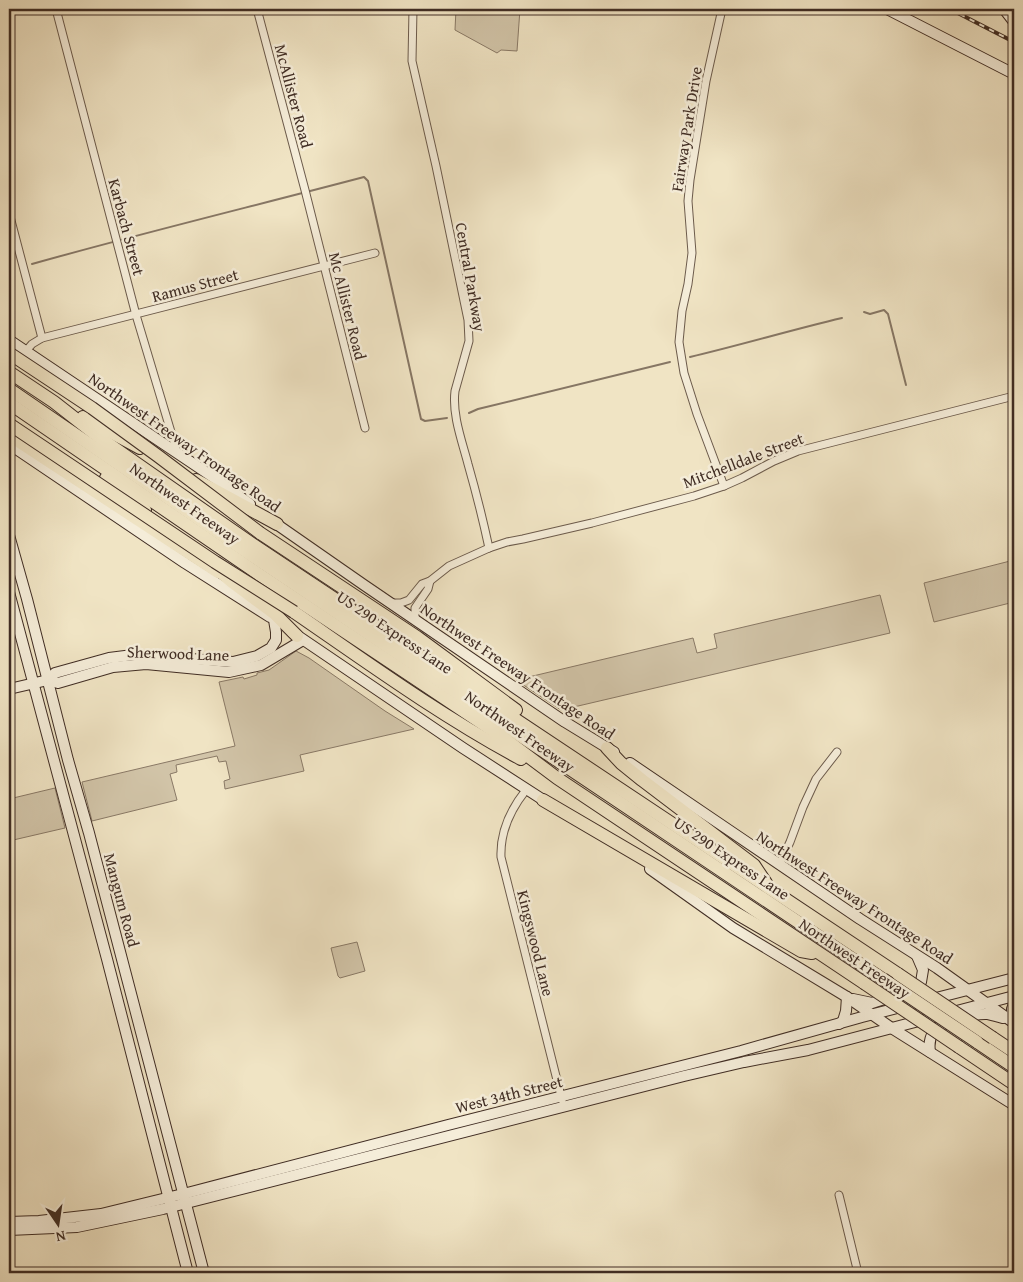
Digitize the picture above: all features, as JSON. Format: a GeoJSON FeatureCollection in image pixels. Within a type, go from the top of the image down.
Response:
{"type":"FeatureCollection","features":[{"type":"Feature","properties":{"kind":"highway"},"geometry":{"type":"LineString","coordinates":[[9,353],[106,419],[260,533],[448,659],[539,727],[548,741]]}},
{"type":"Feature","properties":{"kind":"highway","name":"Northwest Freeway"},"geometry":{"type":"LineString","coordinates":[[9,372],[54,402],[100,438],[252,544],[1014,1052]]}},
{"type":"Feature","properties":{"kind":"highway","name":"US 290 Express Lane"},"geometry":{"type":"LineString","coordinates":[[9,389],[251,556],[1014,1067]]}},
{"type":"Feature","properties":{"kind":"highway"},"geometry":{"type":"LineString","coordinates":[[54,402],[277,524]]}},
{"type":"Feature","properties":{"kind":"highway","name":"Northwest Freeway"},"geometry":{"type":"LineString","coordinates":[[9,403],[501,736],[557,778],[1014,1084]]}},
{"type":"Feature","properties":{"kind":"highway"},"geometry":{"type":"LineString","coordinates":[[9,424],[294,612],[432,706],[486,740],[557,778]]}},
{"type":"Feature","properties":{"kind":"highway"},"geometry":{"type":"LineString","coordinates":[[9,435],[232,582]]}},
{"type":"Feature","properties":{"kind":"highway"},"geometry":{"type":"LineString","coordinates":[[78,450],[89,463],[232,582],[275,614],[300,638]]}},
{"type":"Feature","properties":{"kind":"highway"},"geometry":{"type":"LineString","coordinates":[[607,748],[621,763],[642,780],[754,865],[770,889]]}},
{"type":"Feature","properties":{"kind":"highway"},"geometry":{"type":"LineString","coordinates":[[543,800],[801,951],[822,955]]}},
{"type":"Feature","properties":{"kind":"main road"},"geometry":{"type":"LineString","coordinates":[[887,9],[1014,74]]}},
{"type":"Feature","properties":{"kind":"main road"},"geometry":{"type":"LineString","coordinates":[[1004,9],[1012,20]]}},
{"type":"Feature","properties":{"kind":"main road","name":"Northwest Freeway Frontage Road"},"geometry":{"type":"LineString","coordinates":[[9,340],[216,479],[390,603],[565,722],[937,968],[1014,1022]]}},
{"type":"Feature","properties":{"kind":"main road"},"geometry":{"type":"LineString","coordinates":[[9,444],[526,790],[631,855],[733,928],[847,998],[1014,1105]]}},
{"type":"Feature","properties":{"kind":"main road","name":"Mangum Road"},"geometry":{"type":"LineString","coordinates":[[9,535],[204,1273]]}},
{"type":"Feature","properties":{"kind":"main road","name":"Mangum Road"},"geometry":{"type":"LineString","coordinates":[[9,592],[188,1273]]}},
{"type":"Feature","properties":{"kind":"main road"},"geometry":{"type":"LineString","coordinates":[[12,603],[27,599]]}},
{"type":"Feature","properties":{"kind":"main road","name":"Sherwood Lane"},"geometry":{"type":"LineString","coordinates":[[48,680],[55,672],[109,658],[125,656],[232,662],[257,656],[271,648],[276,640],[274,620]]}},
{"type":"Feature","properties":{"kind":"main road","name":"Sherwood Lane"},"geometry":{"type":"LineString","coordinates":[[9,689],[48,680],[58,683],[112,667],[146,664],[229,672],[260,665],[300,638]]}},
{"type":"Feature","properties":{"kind":"main road"},"geometry":{"type":"LineString","coordinates":[[55,762],[68,760]]}},
{"type":"Feature","properties":{"kind":"main road"},"geometry":{"type":"LineString","coordinates":[[107,959],[121,956]]}},
{"type":"Feature","properties":{"kind":"main road"},"geometry":{"type":"LineString","coordinates":[[847,998],[872,1002],[909,991],[922,982],[923,970],[917,956]]}},
{"type":"Feature","properties":{"kind":"main road","name":"West 34th Street"},"geometry":{"type":"LineString","coordinates":[[9,1230],[76,1222],[101,1214],[184,1199],[609,1090],[804,1033],[1014,978]]}},
{"type":"Feature","properties":{"kind":"main road","name":"West 34th Street"},"geometry":{"type":"LineString","coordinates":[[609,1090],[808,1050],[1014,996]]}},
{"type":"Feature","properties":{"kind":"main road"},"geometry":{"type":"LineString","coordinates":[[839,1024],[843,1021],[846,1012],[847,998]]}},
{"type":"Feature","properties":{"kind":"main road"},"geometry":{"type":"LineString","coordinates":[[930,1052],[929,1042],[933,1032],[952,1021],[978,1014],[990,1014],[1014,1022],[1012,1009],[1014,1004]]}},
{"type":"Feature","properties":{"kind":"main road"},"geometry":{"type":"LineString","coordinates":[[804,1033],[808,1050]]}},
{"type":"Feature","properties":{"kind":"main road"},"geometry":{"type":"LineString","coordinates":[[741,1051],[744,1062]]}},
{"type":"Feature","properties":{"kind":"main road"},"geometry":{"type":"LineString","coordinates":[[145,1107],[159,1103]]}},
{"type":"Feature","properties":{"kind":"main road","name":"West 34th Street"},"geometry":{"type":"LineString","coordinates":[[9,1222],[76,1222]]}},
{"type":"Feature","properties":{"kind":"street","name":"Karbach Street"},"geometry":{"type":"LineString","coordinates":[[56,9],[136,315],[176,452]]}},
{"type":"Feature","properties":{"kind":"street","name":"McAllister Road"},"geometry":{"type":"LineString","coordinates":[[257,9],[306,193]]}},
{"type":"Feature","properties":{"kind":"street","name":"Central Parkway"},"geometry":{"type":"LineString","coordinates":[[413,9],[412,61],[468,320],[469,341],[454,397],[458,425],[478,498],[489,548]]}},
{"type":"Feature","properties":{"kind":"street","name":"Fairway Park Drive"},"geometry":{"type":"LineString","coordinates":[[722,9],[706,81],[690,180],[688,201],[692,253],[682,311],[679,342],[684,373],[724,486]]}},
{"type":"Feature","properties":{"kind":"street","name":"Mc Allister Road"},"geometry":{"type":"LineString","coordinates":[[306,193],[365,428]]}},
{"type":"Feature","properties":{"kind":"street"},"geometry":{"type":"LineString","coordinates":[[9,214],[42,338]]}},
{"type":"Feature","properties":{"kind":"street","name":"Ramus Street"},"geometry":{"type":"LineString","coordinates":[[26,352],[32,344],[42,338],[375,253]]}},
{"type":"Feature","properties":{"kind":"street","name":"Mitchelldale Street"},"geometry":{"type":"LineString","coordinates":[[390,603],[400,604],[409,600],[422,584],[430,581],[449,566],[507,542],[592,523],[694,496],[724,486],[774,460],[798,451],[1014,396]]}},
{"type":"Feature","properties":{"kind":"street","name":"Mitchelldale Street"},"geometry":{"type":"LineString","coordinates":[[415,620],[415,608],[428,589],[430,581]]}},
{"type":"Feature","properties":{"kind":"street"},"geometry":{"type":"LineString","coordinates":[[779,865],[816,779],[836,752]]}},
{"type":"Feature","properties":{"kind":"street","name":"Kingswood Lane"},"geometry":{"type":"LineString","coordinates":[[526,790],[507,819],[500,846],[501,857],[562,1102]]}},
{"type":"Feature","properties":{"kind":"street"},"geometry":{"type":"LineString","coordinates":[[839,1195],[858,1273]]}},
{"type":"Feature","properties":{"kind":"shaded area"},"geometry":{"type":"Polygon","coordinates":[[[456,9],[520,9],[517,51],[501,50],[497,53],[455,30],[456,9]]]}},
{"type":"Feature","properties":{"kind":"shaded area"},"geometry":{"type":"Polygon","coordinates":[[[1014,560],[1014,602],[934,622],[924,583],[1014,560]]]}},
{"type":"Feature","properties":{"kind":"shaded area"},"geometry":{"type":"Polygon","coordinates":[[[880,595],[890,633],[561,710],[516,680],[693,638],[697,653],[717,648],[714,634],[880,595]]]}},
{"type":"Feature","properties":{"kind":"shaded area"},"geometry":{"type":"Polygon","coordinates":[[[296,651],[414,729],[300,755],[304,771],[225,789],[224,781],[230,779],[226,761],[219,762],[217,756],[176,765],[177,772],[170,774],[177,800],[92,821],[82,782],[235,746],[219,682],[243,677],[244,679],[257,675],[257,673],[269,670],[296,651]]]}},
{"type":"Feature","properties":{"kind":"shaded area"},"geometry":{"type":"Polygon","coordinates":[[[55,788],[65,828],[9,841],[9,799],[55,788]]]}},
{"type":"Feature","properties":{"kind":"shaded area"},"geometry":{"type":"Polygon","coordinates":[[[357,942],[365,971],[340,978],[331,948],[357,942]]]}},
{"type":"Feature","properties":{"kind":"waterway"},"geometry":{"type":"LineString","coordinates":[[32,264],[364,177],[368,181],[421,419],[425,421],[447,418]]}},
{"type":"Feature","properties":{"kind":"waterway"},"geometry":{"type":"LineString","coordinates":[[864,312],[870,314],[884,310],[888,314],[906,385]]}},
{"type":"Feature","properties":{"kind":"waterway"},"geometry":{"type":"LineString","coordinates":[[690,357],[842,318]]}},
{"type":"Feature","properties":{"kind":"waterway"},"geometry":{"type":"LineString","coordinates":[[469,413],[478,409],[670,362]]}},
{"type":"Feature","properties":{"kind":"railway"},"geometry":{"type":"LineString","coordinates":[[950,9],[1014,42]]}}]}
